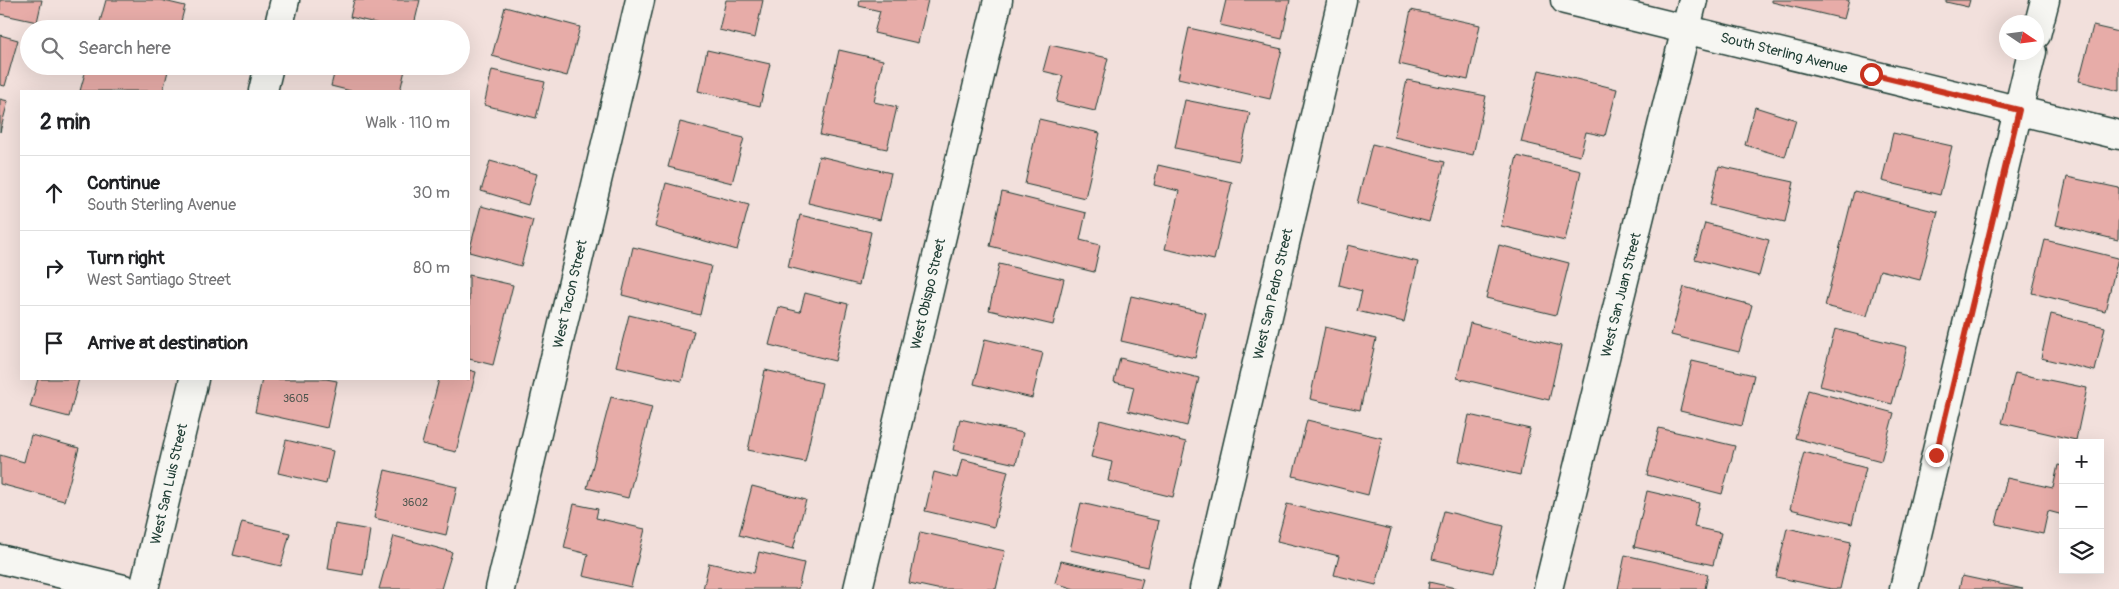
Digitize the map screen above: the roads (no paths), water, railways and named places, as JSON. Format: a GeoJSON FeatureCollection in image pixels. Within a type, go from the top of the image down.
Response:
{"type":"FeatureCollection","features":[{"type":"Feature","properties":{"kind":"street"},"geometry":{"type":"LineString","coordinates":[[280,20],[285,0]]}},
{"type":"Feature","properties":{"kind":"street","name":"West Tacon Street"},"geometry":{"type":"LineString","coordinates":[[500,589],[640,0]]}},
{"type":"Feature","properties":{"kind":"street","name":"West Obispo Street"},"geometry":{"type":"LineString","coordinates":[[858,589],[998,0]]}},
{"type":"Feature","properties":{"kind":"street","name":"West San Pedro Street"},"geometry":{"type":"LineString","coordinates":[[1204,589],[1342,0]]}},
{"type":"Feature","properties":{"kind":"street","name":"South Sterling Avenue"},"geometry":{"type":"LineString","coordinates":[[1565,0],[2119,135]]}},
{"type":"Feature","properties":{"kind":"street","name":"West San Juan Street"},"geometry":{"type":"LineString","coordinates":[[1548,589],[1693,0]]}},
{"type":"Feature","properties":{"kind":"street"},"geometry":{"type":"LineString","coordinates":[[2041,15],[2045,0]]}},
{"type":"Feature","properties":{"kind":"street"},"geometry":{"type":"LineString","coordinates":[[1904,589],[2030,60]]}},
{"type":"Feature","properties":{"kind":"street"},"geometry":{"type":"LineString","coordinates":[[263,90],[267,75]]}},
{"type":"Feature","properties":{"kind":"street","name":"West San Luis Street"},"geometry":{"type":"LineString","coordinates":[[144,589],[194,380]]}},
{"type":"Feature","properties":{"kind":"street"},"geometry":{"type":"LineString","coordinates":[[0,559],[124,589]]}}]}
